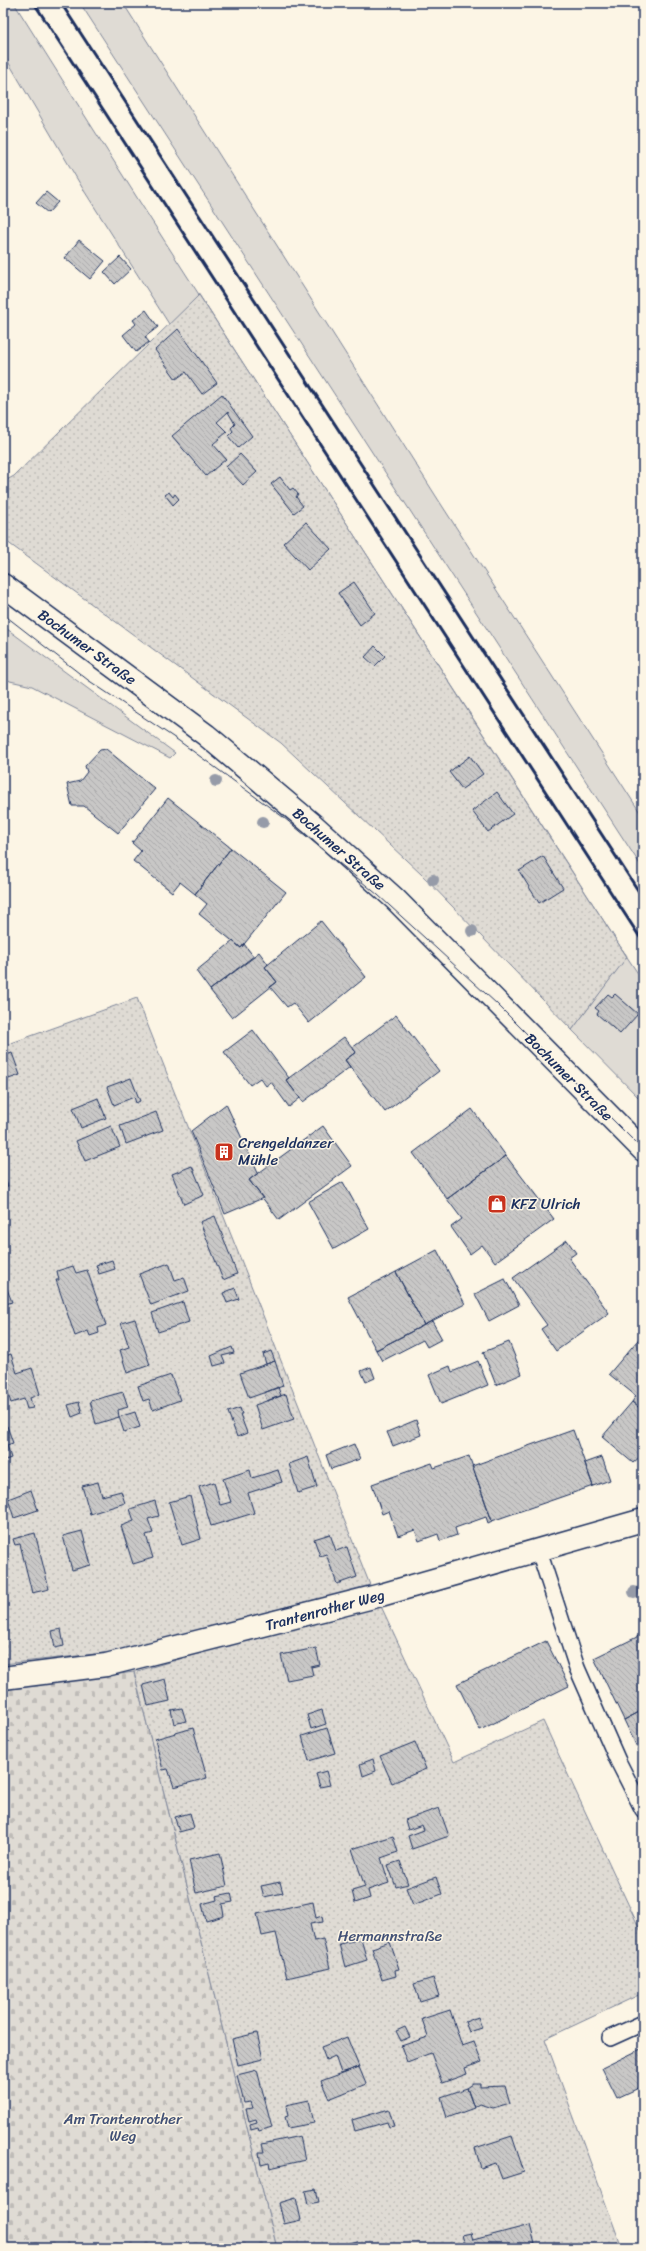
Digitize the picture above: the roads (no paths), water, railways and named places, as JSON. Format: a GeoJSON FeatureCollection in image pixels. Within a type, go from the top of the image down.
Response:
{"type":"FeatureCollection","features":[{"type":"Feature","properties":{"kind":"main road","name":"Bochumer Straße"},"geometry":{"type":"LineString","coordinates":[[3,585],[206,735],[312,824],[395,899],[643,1150]]}},
{"type":"Feature","properties":{"kind":"main road","name":"Trantenrother Weg"},"geometry":{"type":"LineString","coordinates":[[3,1678],[106,1665],[275,1623],[539,1551],[643,1520]]}},
{"type":"Feature","properties":{"kind":"lane"},"geometry":{"type":"LineString","coordinates":[[539,1551],[577,1668],[618,1761],[643,1810]]}},
{"type":"Feature","properties":{"kind":"lane"},"geometry":{"type":"LineString","coordinates":[[610,2038],[643,2023]]}},
{"type":"Feature","properties":{"kind":"tram line"},"geometry":{"type":"LineString","coordinates":[[3,614],[88,680],[179,741],[283,817],[378,895],[497,1004],[643,1150]]}},
{"type":"Feature","properties":{"kind":"railway"},"geometry":{"type":"LineString","coordinates":[[34,3],[643,942]]}},
{"type":"Feature","properties":{"kind":"railway"},"geometry":{"type":"LineString","coordinates":[[61,3],[643,898]]}},
{"type":"Feature","properties":{"kind":"place","name":"Crengeldanzer Mühle"},"geometry":{"type":"Point","coordinates":[224,1152]}},
{"type":"Feature","properties":{"kind":"place","name":"KFZ Ulrich"},"geometry":{"type":"Point","coordinates":[497,1204]}},
{"type":"Feature","properties":{"kind":"park label","name":"Hermannstraße"},"geometry":{"type":"Point","coordinates":[390,1936]}},
{"type":"Feature","properties":{"kind":"park label","name":"Am Trantenrother Weg"},"geometry":{"type":"Point","coordinates":[123,2128]}}]}
